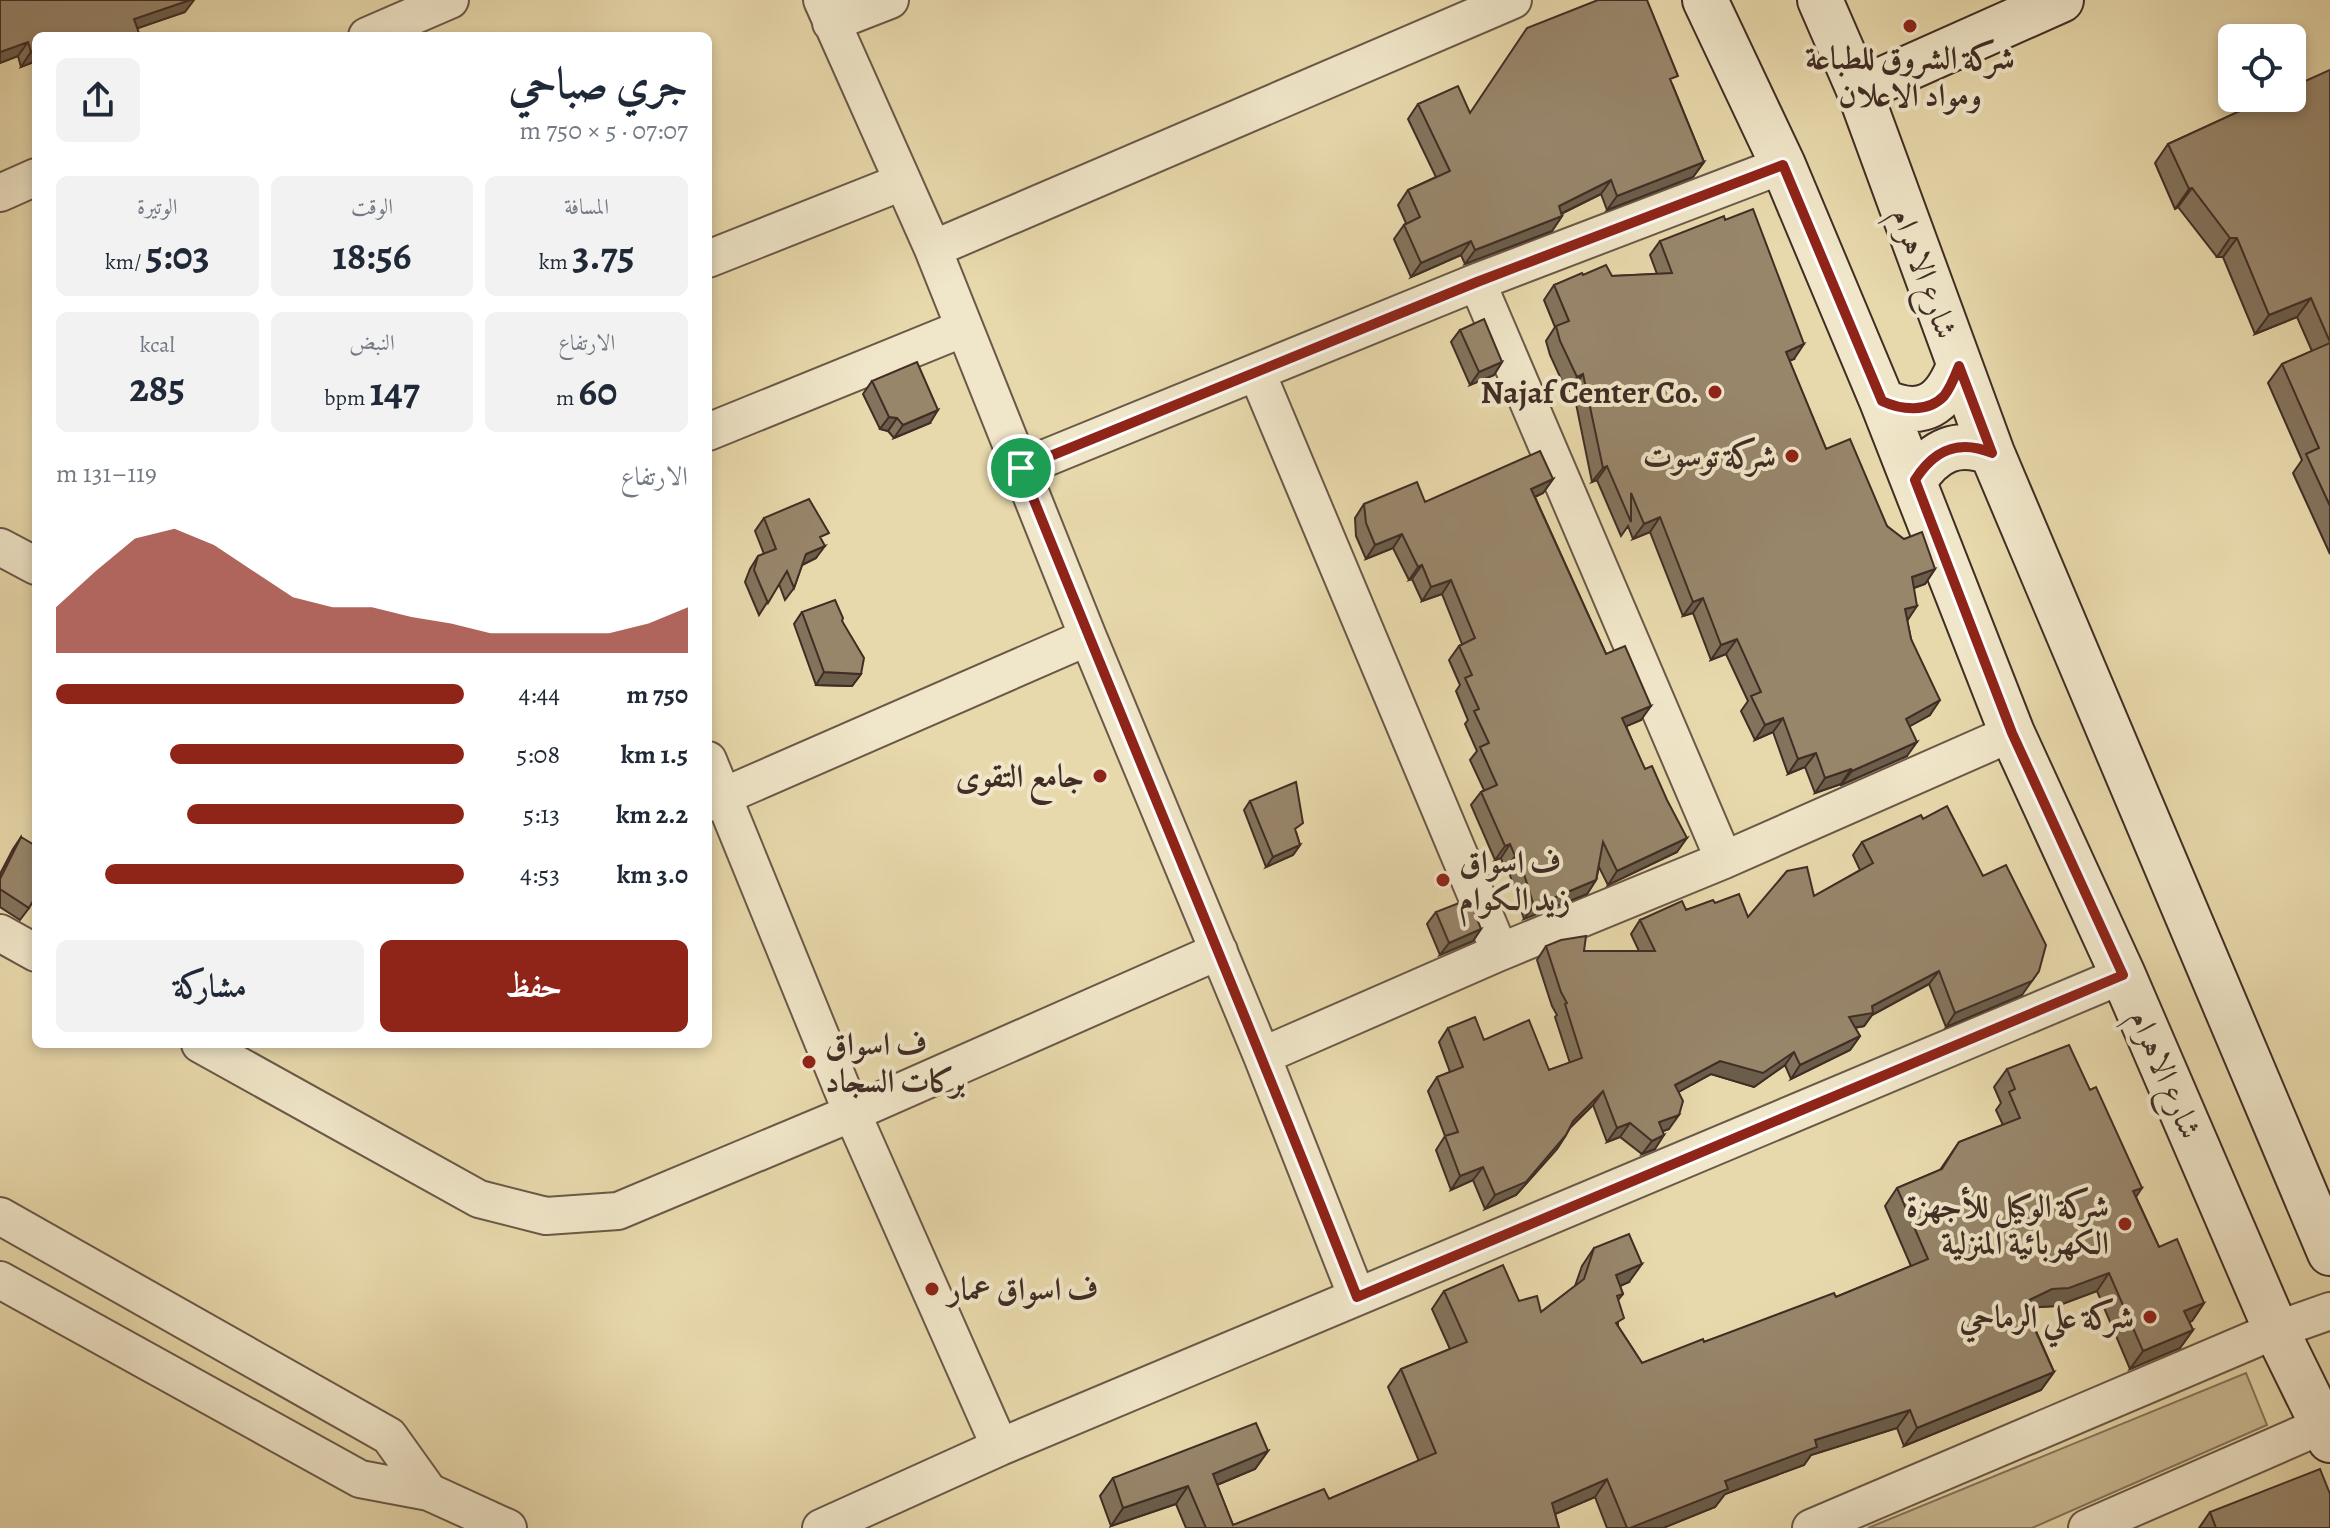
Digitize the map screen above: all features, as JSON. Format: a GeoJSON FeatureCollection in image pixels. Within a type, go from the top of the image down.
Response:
{"type":"FeatureCollection","features":[{"type":"Feature","properties":{"kind":"main road","name":"شارع الاهرام"},"geometry":{"type":"LineString","coordinates":[[1705,0],[1783,165],[1882,401],[2012,733],[2123,975],[2276,1330],[2327,1429]]}},
{"type":"Feature","properties":{"kind":"main road","name":"شارع الاهرام"},"geometry":{"type":"LineString","coordinates":[[1820,0],[1859,90],[1992,453],[2330,1253]]}},
{"type":"Feature","properties":{"kind":"main road"},"geometry":{"type":"LineString","coordinates":[[1859,90],[2061,0]]}},
{"type":"Feature","properties":{"kind":"main road"},"geometry":{"type":"LineString","coordinates":[[1882,401],[1912,409],[1931,404],[1942,398],[1959,366]]}},
{"type":"Feature","properties":{"kind":"main road"},"geometry":{"type":"LineString","coordinates":[[1915,480],[1925,465],[1939,453],[1952,448],[1979,448],[1992,453]]}},
{"type":"Feature","properties":{"kind":"street"},"geometry":{"type":"LineString","coordinates":[[383,24],[450,0]]}},
{"type":"Feature","properties":{"kind":"street"},"geometry":{"type":"LineString","coordinates":[[890,0],[827,11],[933,249],[1357,1297]]}},
{"type":"Feature","properties":{"kind":"street"},"geometry":{"type":"LineString","coordinates":[[933,249],[1513,0]]}},
{"type":"Feature","properties":{"kind":"street"},"geometry":{"type":"LineString","coordinates":[[1021,468],[1477,282],[1783,165]]}},
{"type":"Feature","properties":{"kind":"street"},"geometry":{"type":"LineString","coordinates":[[0,193],[32,179]]}},
{"type":"Feature","properties":{"kind":"street"},"geometry":{"type":"LineString","coordinates":[[712,257],[902,182]]}},
{"type":"Feature","properties":{"kind":"street"},"geometry":{"type":"LineString","coordinates":[[1477,282],[1724,860]]}},
{"type":"Feature","properties":{"kind":"street"},"geometry":{"type":"LineString","coordinates":[[712,430],[964,328]]}},
{"type":"Feature","properties":{"kind":"street"},"geometry":{"type":"LineString","coordinates":[[1257,373],[1500,952]]}},
{"type":"Feature","properties":{"kind":"street"},"geometry":{"type":"LineString","coordinates":[[0,547],[32,564]]}},
{"type":"Feature","properties":{"kind":"street"},"geometry":{"type":"LineString","coordinates":[[716,800],[1088,637]]}},
{"type":"Feature","properties":{"kind":"street"},"geometry":{"type":"LineString","coordinates":[[1262,1056],[1500,952],[1724,860],[2012,733]]}},
{"type":"Feature","properties":{"kind":"street"},"geometry":{"type":"LineString","coordinates":[[712,780],[716,800],[1000,1447]]}},
{"type":"Feature","properties":{"kind":"street"},"geometry":{"type":"LineString","coordinates":[[0,933],[32,951]]}},
{"type":"Feature","properties":{"kind":"street"},"geometry":{"type":"LineString","coordinates":[[207,1048],[479,1199],[546,1216],[618,1211],[852,1113],[1219,951]]}},
{"type":"Feature","properties":{"kind":"street"},"geometry":{"type":"LineString","coordinates":[[821,1528],[1000,1447],[2123,975]]}},
{"type":"Feature","properties":{"kind":"street"},"geometry":{"type":"LineString","coordinates":[[0,1216],[389,1436],[429,1492]]}},
{"type":"Feature","properties":{"kind":"street"},"geometry":{"type":"LineString","coordinates":[[0,1280],[360,1479],[429,1492],[508,1528]]}},
{"type":"Feature","properties":{"kind":"street"},"geometry":{"type":"LineString","coordinates":[[1811,1528],[2276,1330],[2330,1311]]}},
{"type":"Feature","properties":{"kind":"street"},"geometry":{"type":"LineString","coordinates":[[2087,1528],[2327,1429]]}},
{"type":"Feature","properties":{"kind":"shaded area"},"geometry":{"type":"Polygon","coordinates":[[[2246,1373],[2267,1425],[2032,1528],[1868,1528],[2246,1373]]]}},
{"type":"Feature","properties":{"kind":"building"},"geometry":{"type":"Polygon","coordinates":[[[0,0],[190,0],[134,19],[139,32],[32,32],[32,52],[28,42],[0,52],[0,0]]]}},
{"type":"Feature","properties":{"kind":"building"},"geometry":{"type":"Polygon","coordinates":[[[1598,0],[1647,0],[1678,76],[1670,79],[1704,162],[1617,196],[1611,180],[1559,206],[1562,216],[1475,250],[1471,241],[1421,263],[1404,225],[1420,217],[1408,190],[1450,171],[1418,104],[1458,86],[1470,113],[1527,28],[1598,0]]]}},
{"type":"Feature","properties":{"kind":"building"},"geometry":{"type":"Polygon","coordinates":[[[2330,70],[2330,342],[2311,298],[2269,315],[2237,238],[2230,238],[2192,188],[2189,189],[2168,144],[2238,112],[2306,112],[2306,81],[2330,70]]]}},
{"type":"Feature","properties":{"kind":"building"},"geometry":{"type":"Polygon","coordinates":[[[1753,209],[1804,344],[1786,352],[1826,449],[1850,439],[1887,526],[1904,539],[1922,532],[1935,569],[1912,577],[1917,606],[1905,609],[1911,639],[1940,700],[1906,719],[1917,742],[1852,771],[1825,778],[1816,753],[1798,759],[1783,718],[1765,725],[1751,696],[1761,692],[1737,639],[1721,645],[1703,598],[1693,602],[1660,517],[1644,524],[1631,493],[1631,522],[1607,466],[1603,468],[1583,374],[1577,377],[1556,326],[1569,321],[1554,285],[1606,265],[1612,276],[1672,273],[1660,241],[1724,216],[1725,220],[1753,209]]]}},
{"type":"Feature","properties":{"kind":"building"},"geometry":{"type":"Polygon","coordinates":[[[1484,319],[1502,362],[1479,372],[1460,330],[1484,319]]]}},
{"type":"Feature","properties":{"kind":"building"},"geometry":{"type":"Polygon","coordinates":[[[2330,343],[2330,506],[2306,454],[2319,448],[2282,364],[2330,343]]]}},
{"type":"Feature","properties":{"kind":"building"},"geometry":{"type":"Polygon","coordinates":[[[917,362],[938,410],[903,425],[897,418],[889,417],[872,381],[917,362]]]}},
{"type":"Feature","properties":{"kind":"building"},"geometry":{"type":"Polygon","coordinates":[[[1540,451],[1553,479],[1531,489],[1606,654],[1625,646],[1651,706],[1622,718],[1645,769],[1652,766],[1687,838],[1617,871],[1603,842],[1596,880],[1534,906],[1518,855],[1515,856],[1510,844],[1505,846],[1481,792],[1497,785],[1480,747],[1489,743],[1474,711],[1479,709],[1465,678],[1472,675],[1459,646],[1475,638],[1451,580],[1431,587],[1422,565],[1418,567],[1402,534],[1375,545],[1366,523],[1364,504],[1417,482],[1425,502],[1540,451]]]}},
{"type":"Feature","properties":{"kind":"building"},"geometry":{"type":"Polygon","coordinates":[[[809,499],[829,533],[820,537],[825,546],[806,554],[794,588],[787,571],[768,603],[754,570],[758,556],[776,549],[764,518],[809,499]]]}},
{"type":"Feature","properties":{"kind":"building"},"geometry":{"type":"Polygon","coordinates":[[[835,600],[842,621],[864,658],[861,674],[824,672],[802,612],[835,600]]]}},
{"type":"Feature","properties":{"kind":"building"},"geometry":{"type":"Polygon","coordinates":[[[1296,782],[1303,823],[1295,829],[1300,845],[1273,857],[1250,801],[1296,782]]]}},
{"type":"Feature","properties":{"kind":"building"},"geometry":{"type":"Polygon","coordinates":[[[1947,806],[1983,876],[2006,865],[2046,945],[2039,971],[2032,981],[1955,1013],[1939,971],[1872,1006],[1873,1013],[1849,1017],[1860,1036],[1800,1065],[1794,1052],[1763,1073],[1720,1061],[1675,1085],[1683,1101],[1679,1115],[1659,1122],[1664,1135],[1652,1141],[1630,1123],[1617,1128],[1603,1091],[1573,1121],[1566,1135],[1526,1182],[1495,1195],[1483,1167],[1460,1176],[1445,1136],[1458,1132],[1437,1077],[1463,1067],[1448,1028],[1475,1017],[1484,1040],[1529,1020],[1549,1070],[1582,1058],[1567,1003],[1546,946],[1586,936],[1584,951],[1655,951],[1640,920],[1682,901],[1686,910],[1739,894],[1748,917],[1787,871],[1807,867],[1814,896],[1873,863],[1862,842],[1921,815],[1923,819],[1947,806]]]}},
{"type":"Feature","properties":{"kind":"building"},"geometry":{"type":"Polygon","coordinates":[[[21,837],[32,844],[32,903],[29,908],[0,889],[0,879],[21,837]]]}},
{"type":"Feature","properties":{"kind":"building"},"geometry":{"type":"Polygon","coordinates":[[[1469,899],[1481,929],[1449,943],[1436,912],[1469,899]]]}},
{"type":"Feature","properties":{"kind":"building"},"geometry":{"type":"Polygon","coordinates":[[[2069,1045],[2090,1090],[2096,1087],[2142,1188],[2133,1191],[2159,1247],[2177,1239],[2204,1303],[2184,1311],[2193,1330],[2143,1351],[2109,1273],[2069,1288],[2052,1289],[2023,1303],[2054,1372],[1917,1428],[1910,1410],[1815,1440],[1817,1447],[1725,1481],[1728,1489],[1630,1528],[1627,1528],[1607,1479],[1552,1503],[1559,1528],[1206,1528],[1188,1486],[1123,1508],[1113,1478],[1256,1423],[1268,1451],[1213,1474],[1233,1525],[1324,1489],[1329,1499],[1436,1453],[1401,1369],[1467,1342],[1444,1291],[1503,1265],[1519,1301],[1537,1296],[1541,1312],[1584,1279],[1594,1248],[1629,1234],[1642,1264],[1616,1275],[1623,1294],[1617,1296],[1624,1318],[1616,1323],[1642,1363],[1834,1293],[1836,1297],[1928,1259],[1897,1188],[1942,1169],[1959,1142],[2020,1118],[2009,1092],[2015,1089],[2007,1069],[2069,1045]]]}},
{"type":"Feature","properties":{"kind":"building"},"geometry":{"type":"Polygon","coordinates":[[[2320,1469],[2330,1494],[2330,1528],[2216,1528],[2210,1512],[2320,1469]]]}},
{"type":"Feature","properties":{"kind":"place","name":"شركة الشروق للطباعة ومواد الاعلان"},"geometry":{"type":"Point","coordinates":[1910,26]}},
{"type":"Feature","properties":{"kind":"place","name":"Najaf Center Co."},"geometry":{"type":"Point","coordinates":[1715,392]}},
{"type":"Feature","properties":{"kind":"place","name":"شركة توسوت"},"geometry":{"type":"Point","coordinates":[1792,456]}},
{"type":"Feature","properties":{"kind":"place","name":"جامع التقوى"},"geometry":{"type":"Point","coordinates":[1100,776]}},
{"type":"Feature","properties":{"kind":"place","name":"ف اسواق زيد الكوام"},"geometry":{"type":"Point","coordinates":[1443,880]}},
{"type":"Feature","properties":{"kind":"place","name":"ف اسواق بركات السجاد"},"geometry":{"type":"Point","coordinates":[809,1062]}},
{"type":"Feature","properties":{"kind":"place","name":"شركة الوكيل للأجهزة الكهربائية المنزلية"},"geometry":{"type":"Point","coordinates":[2125,1224]}},
{"type":"Feature","properties":{"kind":"place","name":"ف اسواق عمار"},"geometry":{"type":"Point","coordinates":[932,1289]}},
{"type":"Feature","properties":{"kind":"place","name":"شركة علي الرماحي"},"geometry":{"type":"Point","coordinates":[2150,1317]}},
{"type":"Feature","properties":{"kind":"route"},"geometry":{"type":"LineString","coordinates":[[1783,165],[1882,401],[1912,409],[1931,404],[1942,398],[1959,366],[1992,453],[1966,446],[1952,448],[1939,453],[1925,465],[1915,480],[2012,733],[2123,975],[1357,1297],[1262,1056],[1021,468],[1477,282],[1783,165]]}}]}
